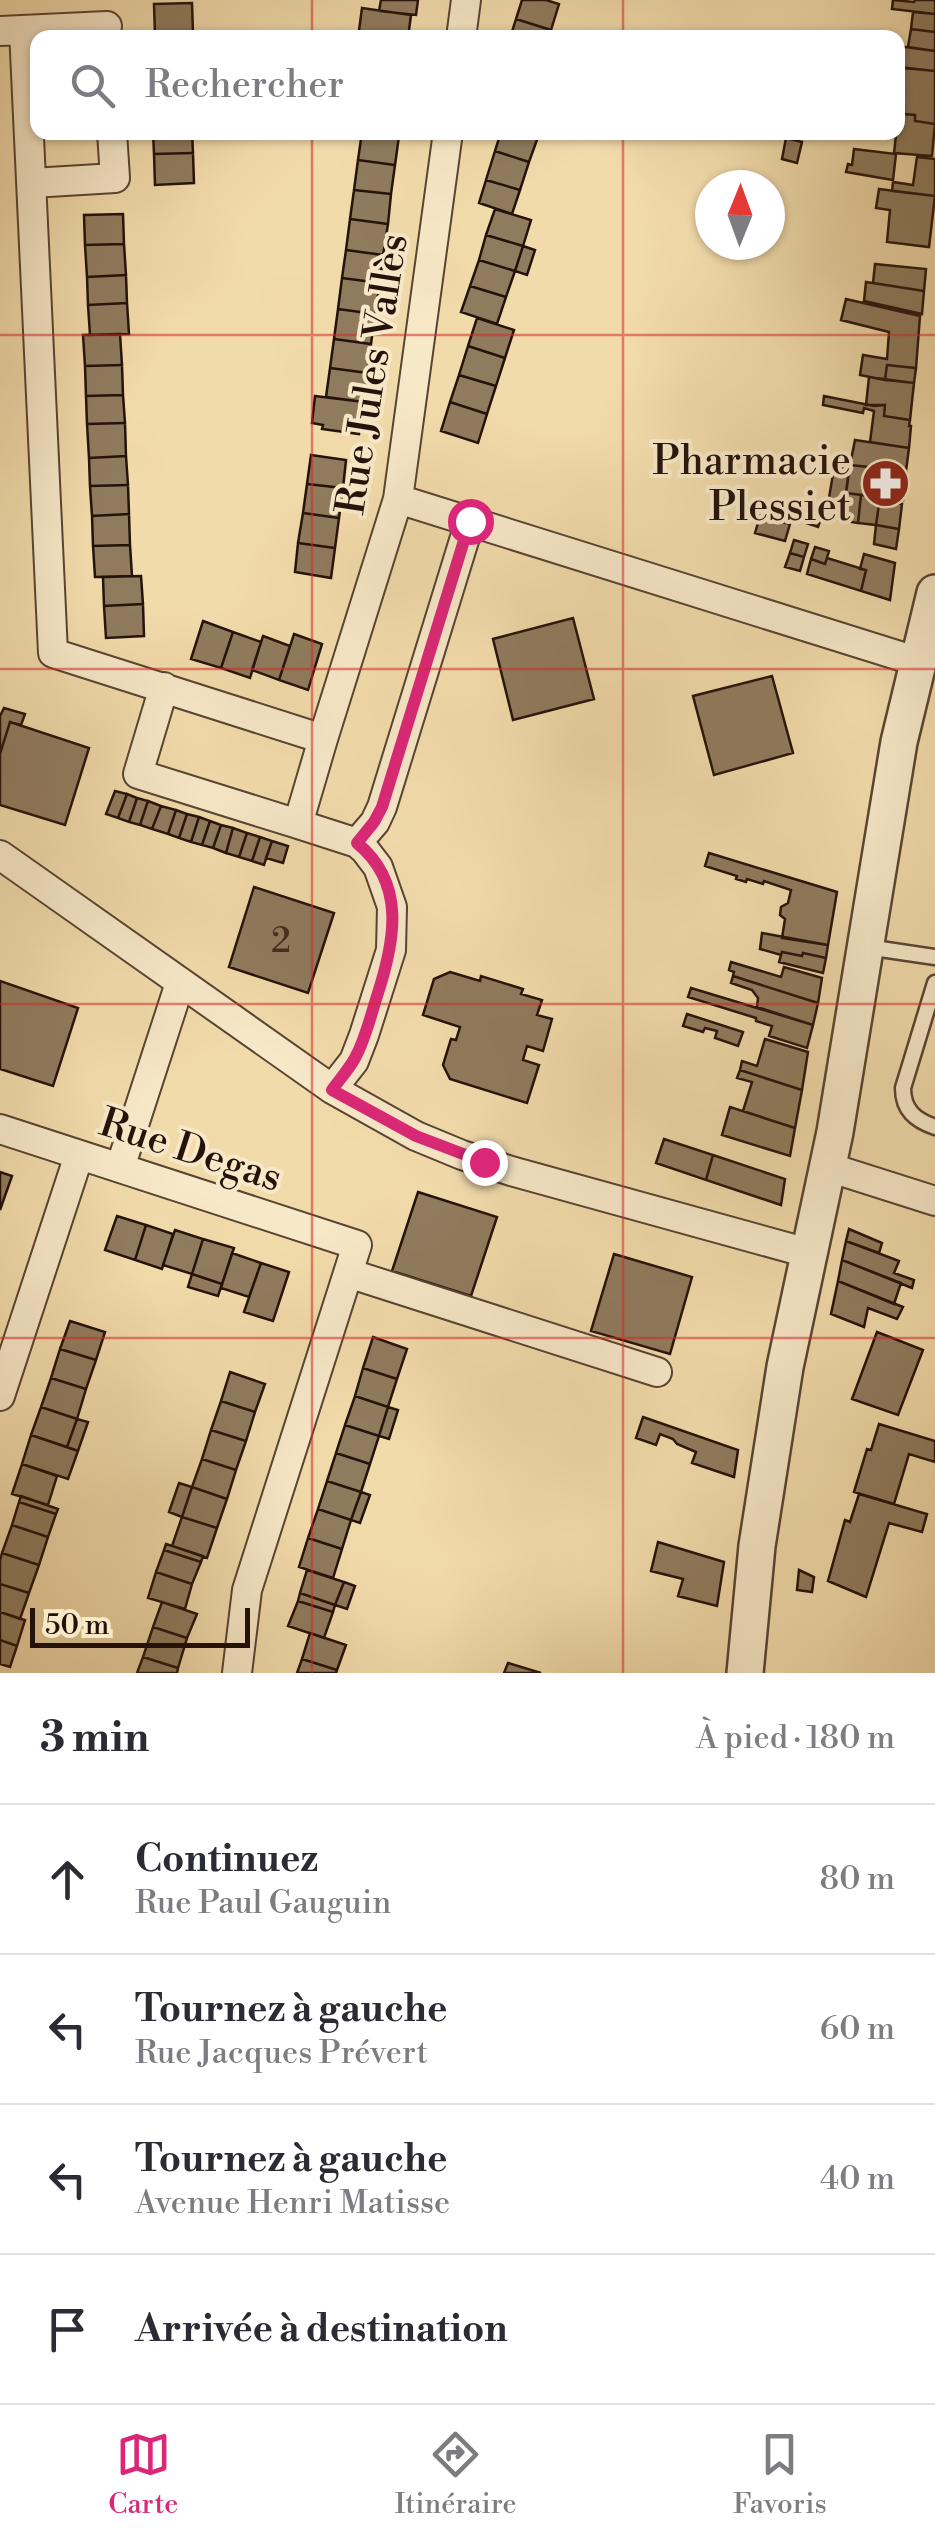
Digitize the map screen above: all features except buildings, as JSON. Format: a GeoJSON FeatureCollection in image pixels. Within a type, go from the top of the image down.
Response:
{"type":"FeatureCollection","features":[{"type":"Feature","properties":{"kind":"street"},"geometry":{"type":"LineString","coordinates":[[462,30],[466,0]]}},
{"type":"Feature","properties":{"kind":"street"},"geometry":{"type":"LineString","coordinates":[[107,21],[12,30],[32,183],[53,653],[323,739]]}},
{"type":"Feature","properties":{"kind":"street"},"geometry":{"type":"LineString","coordinates":[[32,183],[115,178],[113,140]]}},
{"type":"Feature","properties":{"kind":"street","name":"Rue Jules Vallès"},"geometry":{"type":"LineString","coordinates":[[298,824],[398,498],[447,140]]}},
{"type":"Feature","properties":{"kind":"street"},"geometry":{"type":"LineString","coordinates":[[398,498],[919,662]]}},
{"type":"Feature","properties":{"kind":"street"},"geometry":{"type":"LineString","coordinates":[[357,843],[382,807],[470,521]]}},
{"type":"Feature","properties":{"kind":"street"},"geometry":{"type":"LineString","coordinates":[[745,1673],[751,1594],[785,1367],[828,1168],[899,742],[935,593]]}},
{"type":"Feature","properties":{"kind":"street"},"geometry":{"type":"LineString","coordinates":[[164,688],[138,774],[357,843],[378,867],[388,890],[393,936],[381,984],[354,1061],[332,1090]]}},
{"type":"Feature","properties":{"kind":"street"},"geometry":{"type":"LineString","coordinates":[[0,856],[332,1090],[394,1125],[462,1155],[808,1253]]}},
{"type":"Feature","properties":{"kind":"street"},"geometry":{"type":"LineString","coordinates":[[120,1168],[180,983]]}},
{"type":"Feature","properties":{"kind":"street","name":"Rue Degas"},"geometry":{"type":"LineString","coordinates":[[0,1129],[356,1245],[348,1273]]}},
{"type":"Feature","properties":{"kind":"street"},"geometry":{"type":"LineString","coordinates":[[0,1396],[79,1155]]}},
{"type":"Feature","properties":{"kind":"street"},"geometry":{"type":"LineString","coordinates":[[828,1168],[935,1202]]}},
{"type":"Feature","properties":{"kind":"street"},"geometry":{"type":"LineString","coordinates":[[237,1673],[248,1590],[348,1273],[657,1372]]}},
{"type":"Feature","properties":{"kind":"lane"},"geometry":{"type":"LineString","coordinates":[[866,947],[935,957]]}},
{"type":"Feature","properties":{"kind":"lane"},"geometry":{"type":"LineString","coordinates":[[935,983],[903,1088],[903,1099],[913,1116],[935,1127]]}},
{"type":"Feature","properties":{"kind":"place","name":"Pharmacie Plessiet"},"geometry":{"type":"Point","coordinates":[886,483]}},
{"type":"Feature","properties":{"kind":"route"},"geometry":{"type":"LineString","coordinates":[[470,521],[382,807],[357,843],[372,857],[388,890],[393,936],[360,1048],[332,1090],[416,1136],[484,1162]]}}]}
